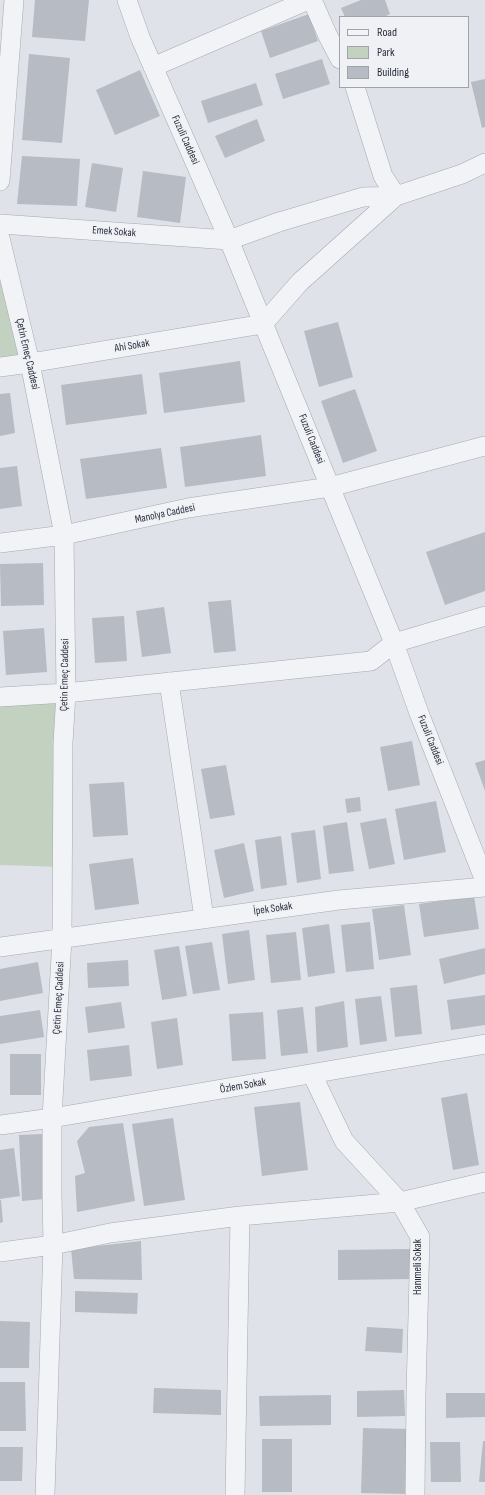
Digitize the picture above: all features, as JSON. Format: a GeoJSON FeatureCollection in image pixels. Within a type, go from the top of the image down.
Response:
{"type":"FeatureCollection","features":[{"type":"Feature","properties":{"kind":"street"},"geometry":{"type":"LineString","coordinates":[[0,181],[14,0]]}},
{"type":"Feature","properties":{"kind":"street","name":"Fuzuli Caddesi"},"geometry":{"type":"LineString","coordinates":[[127,0],[153,67],[264,324],[394,643],[419,713],[485,881]]}},
{"type":"Feature","properties":{"kind":"street"},"geometry":{"type":"LineString","coordinates":[[153,67],[308,0]]}},
{"type":"Feature","properties":{"kind":"street"},"geometry":{"type":"LineString","coordinates":[[312,0],[339,57]]}},
{"type":"Feature","properties":{"kind":"street"},"geometry":{"type":"LineString","coordinates":[[355,88],[383,176],[396,196]]}},
{"type":"Feature","properties":{"kind":"street"},"geometry":{"type":"LineString","coordinates":[[229,240],[279,222],[363,197],[396,196],[462,174],[485,163]]}},
{"type":"Feature","properties":{"kind":"street"},"geometry":{"type":"LineString","coordinates":[[264,324],[300,282],[396,196]]}},
{"type":"Feature","properties":{"kind":"street","name":"Emek Sokak"},"geometry":{"type":"LineString","coordinates":[[0,224],[229,240]]}},
{"type":"Feature","properties":{"kind":"street","name":"Çetin Emeç Caddesi"},"geometry":{"type":"LineString","coordinates":[[0,238],[30,363],[64,535],[66,693],[62,742],[62,938],[52,1118],[54,1245],[45,1495]]}},
{"type":"Feature","properties":{"kind":"street","name":"Ahi Sokak"},"geometry":{"type":"LineString","coordinates":[[0,367],[264,324]]}},
{"type":"Feature","properties":{"kind":"street","name":"Manolya Caddesi"},"geometry":{"type":"LineString","coordinates":[[0,543],[64,535],[188,508],[330,487],[485,446]]}},
{"type":"Feature","properties":{"kind":"street"},"geometry":{"type":"LineString","coordinates":[[0,697],[66,693],[371,661],[394,643],[485,616]]}},
{"type":"Feature","properties":{"kind":"street"},"geometry":{"type":"LineString","coordinates":[[169,682],[204,918]]}},
{"type":"Feature","properties":{"kind":"street","name":"İpek Sokak"},"geometry":{"type":"LineString","coordinates":[[0,947],[339,900],[485,887]]}},
{"type":"Feature","properties":{"kind":"street","name":"Özlem Sokak"},"geometry":{"type":"LineString","coordinates":[[0,1124],[52,1118],[485,1044]]}},
{"type":"Feature","properties":{"kind":"street","name":"Hanımeli Sokak"},"geometry":{"type":"LineString","coordinates":[[312,1074],[344,1141],[400,1202],[420,1237],[415,1495]]}},
{"type":"Feature","properties":{"kind":"street"},"geometry":{"type":"LineString","coordinates":[[0,1252],[54,1245],[110,1233],[240,1216],[400,1202],[485,1182]]}},
{"type":"Feature","properties":{"kind":"street"},"geometry":{"type":"LineString","coordinates":[[235,1495],[240,1216]]}},
{"type":"Feature","properties":{"kind":"green space"},"geometry":{"type":"Polygon","coordinates":[[[0,238],[30,363],[0,367],[0,238]]]}},
{"type":"Feature","properties":{"kind":"green space"},"geometry":{"type":"Polygon","coordinates":[[[66,693],[62,867],[0,865],[0,697],[66,693]]]}},
{"type":"Feature","properties":{"kind":"building"},"geometry":{"type":"Polygon","coordinates":[[[35,0],[89,0],[85,41],[32,37],[35,0]]]}},
{"type":"Feature","properties":{"kind":"building"},"geometry":{"type":"Polygon","coordinates":[[[361,0],[385,0],[390,14],[386,16],[345,16],[341,8],[361,0]]]}},
{"type":"Feature","properties":{"kind":"building"},"geometry":{"type":"Polygon","coordinates":[[[309,14],[318,41],[270,58],[261,31],[309,14]]]}},
{"type":"Feature","properties":{"kind":"building"},"geometry":{"type":"Polygon","coordinates":[[[29,54],[70,58],[62,143],[22,140],[29,54]]]}},
{"type":"Feature","properties":{"kind":"building"},"geometry":{"type":"Polygon","coordinates":[[[322,59],[330,84],[283,99],[275,74],[322,59]]]}},
{"type":"Feature","properties":{"kind":"building"},"geometry":{"type":"Polygon","coordinates":[[[140,70],[160,116],[115,135],[96,90],[140,70]]]}},
{"type":"Feature","properties":{"kind":"building"},"geometry":{"type":"Polygon","coordinates":[[[485,79],[485,127],[482,128],[471,82],[485,79]]]}},
{"type":"Feature","properties":{"kind":"building"},"geometry":{"type":"Polygon","coordinates":[[[256,83],[263,105],[208,123],[201,101],[256,83]]]}},
{"type":"Feature","properties":{"kind":"building"},"geometry":{"type":"Polygon","coordinates":[[[257,119],[265,141],[225,158],[215,136],[257,119]]]}},
{"type":"Feature","properties":{"kind":"building"},"geometry":{"type":"Polygon","coordinates":[[[22,156],[80,159],[77,206],[17,204],[22,156]]]}},
{"type":"Feature","properties":{"kind":"building"},"geometry":{"type":"Polygon","coordinates":[[[92,163],[123,168],[116,212],[85,207],[92,163]]]}},
{"type":"Feature","properties":{"kind":"building"},"geometry":{"type":"Polygon","coordinates":[[[143,171],[186,177],[180,223],[137,217],[143,171]]]}},
{"type":"Feature","properties":{"kind":"building"},"geometry":{"type":"Polygon","coordinates":[[[338,322],[353,377],[319,387],[304,331],[338,322]]]}},
{"type":"Feature","properties":{"kind":"building"},"geometry":{"type":"Polygon","coordinates":[[[240,361],[245,402],[164,413],[159,373],[240,361]]]}},
{"type":"Feature","properties":{"kind":"building"},"geometry":{"type":"Polygon","coordinates":[[[142,374],[147,414],[66,425],[61,385],[142,374]]]}},
{"type":"Feature","properties":{"kind":"building"},"geometry":{"type":"Polygon","coordinates":[[[355,389],[377,451],[343,463],[321,401],[355,389]]]}},
{"type":"Feature","properties":{"kind":"building"},"geometry":{"type":"Polygon","coordinates":[[[10,393],[15,433],[0,436],[0,394],[10,393]]]}},
{"type":"Feature","properties":{"kind":"building"},"geometry":{"type":"Polygon","coordinates":[[[261,435],[266,476],[185,487],[180,447],[261,435]]]}},
{"type":"Feature","properties":{"kind":"building"},"geometry":{"type":"Polygon","coordinates":[[[161,448],[167,488],[86,499],[80,459],[161,448]]]}},
{"type":"Feature","properties":{"kind":"building"},"geometry":{"type":"Polygon","coordinates":[[[17,466],[22,506],[0,509],[0,468],[17,466]]]}},
{"type":"Feature","properties":{"kind":"building"},"geometry":{"type":"Polygon","coordinates":[[[485,532],[485,591],[445,605],[426,552],[485,532]]]}},
{"type":"Feature","properties":{"kind":"building"},"geometry":{"type":"Polygon","coordinates":[[[43,563],[44,605],[1,606],[0,564],[43,563]]]}},
{"type":"Feature","properties":{"kind":"building"},"geometry":{"type":"Polygon","coordinates":[[[231,600],[236,651],[214,653],[208,602],[231,600]]]}},
{"type":"Feature","properties":{"kind":"building"},"geometry":{"type":"Polygon","coordinates":[[[164,607],[171,653],[142,657],[136,611],[164,607]]]}},
{"type":"Feature","properties":{"kind":"building"},"geometry":{"type":"Polygon","coordinates":[[[124,616],[127,661],[95,663],[92,618],[124,616]]]}},
{"type":"Feature","properties":{"kind":"building"},"geometry":{"type":"Polygon","coordinates":[[[44,628],[47,672],[6,675],[3,631],[44,628]]]}},
{"type":"Feature","properties":{"kind":"building"},"geometry":{"type":"Polygon","coordinates":[[[412,741],[420,785],[388,791],[380,747],[412,741]]]}},
{"type":"Feature","properties":{"kind":"building"},"geometry":{"type":"Polygon","coordinates":[[[485,760],[485,791],[475,763],[485,760]]]}},
{"type":"Feature","properties":{"kind":"building"},"geometry":{"type":"Polygon","coordinates":[[[226,765],[235,815],[210,819],[201,769],[226,765]]]}},
{"type":"Feature","properties":{"kind":"building"},"geometry":{"type":"Polygon","coordinates":[[[124,782],[128,835],[93,837],[89,784],[124,782]]]}},
{"type":"Feature","properties":{"kind":"building"},"geometry":{"type":"Polygon","coordinates":[[[360,797],[361,811],[347,813],[345,799],[360,797]]]}},
{"type":"Feature","properties":{"kind":"building"},"geometry":{"type":"Polygon","coordinates":[[[436,801],[446,852],[404,860],[395,809],[436,801]]]}},
{"type":"Feature","properties":{"kind":"building"},"geometry":{"type":"Polygon","coordinates":[[[386,818],[395,864],[369,869],[360,823],[386,818]]]}},
{"type":"Feature","properties":{"kind":"building"},"geometry":{"type":"Polygon","coordinates":[[[347,822],[354,871],[329,874],[323,826],[347,822]]]}},
{"type":"Feature","properties":{"kind":"building"},"geometry":{"type":"Polygon","coordinates":[[[315,830],[321,879],[297,883],[291,833],[315,830]]]}},
{"type":"Feature","properties":{"kind":"building"},"geometry":{"type":"Polygon","coordinates":[[[281,836],[287,885],[261,889],[255,840],[281,836]]]}},
{"type":"Feature","properties":{"kind":"building"},"geometry":{"type":"Polygon","coordinates":[[[244,843],[254,891],[224,898],[214,850],[244,843]]]}},
{"type":"Feature","properties":{"kind":"building"},"geometry":{"type":"Polygon","coordinates":[[[133,858],[139,904],[95,910],[89,864],[133,858]]]}},
{"type":"Feature","properties":{"kind":"building"},"geometry":{"type":"Polygon","coordinates":[[[474,896],[479,929],[424,937],[419,904],[474,896]]]}},
{"type":"Feature","properties":{"kind":"building"},"geometry":{"type":"Polygon","coordinates":[[[404,905],[411,955],[379,960],[372,909],[404,905]]]}},
{"type":"Feature","properties":{"kind":"building"},"geometry":{"type":"Polygon","coordinates":[[[370,922],[374,969],[346,972],[341,925],[370,922]]]}},
{"type":"Feature","properties":{"kind":"building"},"geometry":{"type":"Polygon","coordinates":[[[329,924],[335,973],[308,977],[302,928],[329,924]]]}},
{"type":"Feature","properties":{"kind":"building"},"geometry":{"type":"Polygon","coordinates":[[[249,930],[255,980],[228,984],[222,934],[249,930]]]}},
{"type":"Feature","properties":{"kind":"building"},"geometry":{"type":"Polygon","coordinates":[[[296,932],[301,980],[271,983],[266,935],[296,932]]]}},
{"type":"Feature","properties":{"kind":"building"},"geometry":{"type":"Polygon","coordinates":[[[212,942],[220,990],[193,994],[185,946],[212,942]]]}},
{"type":"Feature","properties":{"kind":"building"},"geometry":{"type":"Polygon","coordinates":[[[179,946],[187,996],[162,1000],[154,950],[179,946]]]}},
{"type":"Feature","properties":{"kind":"building"},"geometry":{"type":"Polygon","coordinates":[[[485,948],[485,974],[444,984],[439,959],[485,948]]]}},
{"type":"Feature","properties":{"kind":"building"},"geometry":{"type":"Polygon","coordinates":[[[128,960],[129,986],[88,988],[87,963],[128,960]]]}},
{"type":"Feature","properties":{"kind":"building"},"geometry":{"type":"Polygon","coordinates":[[[38,962],[43,993],[0,1001],[0,969],[38,962]]]}},
{"type":"Feature","properties":{"kind":"building"},"geometry":{"type":"Polygon","coordinates":[[[417,985],[422,1034],[395,1037],[390,988],[417,985]]]}},
{"type":"Feature","properties":{"kind":"building"},"geometry":{"type":"Polygon","coordinates":[[[485,995],[485,1025],[451,1030],[447,1000],[485,995]]]}},
{"type":"Feature","properties":{"kind":"building"},"geometry":{"type":"Polygon","coordinates":[[[381,996],[387,1041],[360,1045],[355,999],[381,996]]]}},
{"type":"Feature","properties":{"kind":"building"},"geometry":{"type":"Polygon","coordinates":[[[344,1001],[348,1047],[317,1052],[315,1007],[344,1001]]]}},
{"type":"Feature","properties":{"kind":"building"},"geometry":{"type":"Polygon","coordinates":[[[121,1002],[125,1028],[88,1033],[85,1007],[121,1002]]]}},
{"type":"Feature","properties":{"kind":"building"},"geometry":{"type":"Polygon","coordinates":[[[303,1007],[308,1053],[281,1056],[277,1010],[303,1007]]]}},
{"type":"Feature","properties":{"kind":"building"},"geometry":{"type":"Polygon","coordinates":[[[40,1010],[44,1037],[0,1044],[0,1016],[40,1010]]]}},
{"type":"Feature","properties":{"kind":"building"},"geometry":{"type":"Polygon","coordinates":[[[263,1012],[266,1059],[232,1061],[229,1014],[263,1012]]]}},
{"type":"Feature","properties":{"kind":"building"},"geometry":{"type":"Polygon","coordinates":[[[177,1018],[183,1065],[157,1069],[151,1022],[177,1018]]]}},
{"type":"Feature","properties":{"kind":"building"},"geometry":{"type":"Polygon","coordinates":[[[129,1045],[132,1076],[90,1081],[87,1050],[129,1045]]]}},
{"type":"Feature","properties":{"kind":"building"},"geometry":{"type":"Polygon","coordinates":[[[10,1054],[41,1054],[41,1095],[10,1095],[10,1054]]]}},
{"type":"Feature","properties":{"kind":"building"},"geometry":{"type":"Polygon","coordinates":[[[467,1093],[479,1165],[453,1170],[441,1098],[467,1093]]]}},
{"type":"Feature","properties":{"kind":"building"},"geometry":{"type":"Polygon","coordinates":[[[300,1102],[308,1170],[262,1176],[254,1107],[300,1102]]]}},
{"type":"Feature","properties":{"kind":"building"},"geometry":{"type":"Polygon","coordinates":[[[173,1118],[185,1200],[144,1206],[132,1124],[173,1118]]]}},
{"type":"Feature","properties":{"kind":"building"},"geometry":{"type":"Polygon","coordinates":[[[123,1123],[135,1201],[77,1212],[75,1176],[85,1173],[77,1141],[89,1127],[123,1123]]]}},
{"type":"Feature","properties":{"kind":"building"},"geometry":{"type":"Polygon","coordinates":[[[42,1134],[45,1199],[22,1201],[19,1135],[42,1134]]]}},
{"type":"Feature","properties":{"kind":"building"},"geometry":{"type":"Polygon","coordinates":[[[14,1148],[20,1196],[0,1199],[0,1150],[14,1148]]]}},
{"type":"Feature","properties":{"kind":"building"},"geometry":{"type":"Polygon","coordinates":[[[0,1200],[3,1222],[0,1223],[0,1200]]]}},
{"type":"Feature","properties":{"kind":"building"},"geometry":{"type":"Polygon","coordinates":[[[141,1241],[142,1280],[74,1279],[71,1249],[141,1241]]]}},
{"type":"Feature","properties":{"kind":"building"},"geometry":{"type":"Polygon","coordinates":[[[410,1249],[410,1279],[338,1280],[338,1250],[410,1249]]]}},
{"type":"Feature","properties":{"kind":"building"},"geometry":{"type":"Polygon","coordinates":[[[75,1291],[138,1293],[137,1314],[75,1312],[75,1291]]]}},
{"type":"Feature","properties":{"kind":"building"},"geometry":{"type":"Polygon","coordinates":[[[0,1321],[30,1322],[29,1368],[0,1368],[0,1321]]]}},
{"type":"Feature","properties":{"kind":"building"},"geometry":{"type":"Polygon","coordinates":[[[367,1327],[403,1329],[402,1353],[365,1351],[367,1327]]]}},
{"type":"Feature","properties":{"kind":"building"},"geometry":{"type":"Polygon","coordinates":[[[0,1382],[25,1382],[26,1431],[0,1431],[0,1382]]]}},
{"type":"Feature","properties":{"kind":"building"},"geometry":{"type":"Polygon","coordinates":[[[154,1388],[221,1390],[221,1415],[153,1413],[154,1388]]]}},
{"type":"Feature","properties":{"kind":"building"},"geometry":{"type":"Polygon","coordinates":[[[404,1390],[405,1416],[357,1417],[357,1391],[404,1390]]]}},
{"type":"Feature","properties":{"kind":"building"},"geometry":{"type":"Polygon","coordinates":[[[446,1393],[485,1393],[485,1417],[446,1418],[446,1393]]]}},
{"type":"Feature","properties":{"kind":"building"},"geometry":{"type":"Polygon","coordinates":[[[331,1395],[331,1425],[260,1426],[259,1396],[331,1395]]]}},
{"type":"Feature","properties":{"kind":"building"},"geometry":{"type":"Polygon","coordinates":[[[363,1428],[410,1429],[407,1494],[361,1493],[363,1428]]]}},
{"type":"Feature","properties":{"kind":"building"},"geometry":{"type":"Polygon","coordinates":[[[262,1439],[292,1439],[292,1492],[262,1492],[262,1439]]]}},
{"type":"Feature","properties":{"kind":"building"},"geometry":{"type":"Polygon","coordinates":[[[483,1441],[485,1441],[485,1482],[479,1482],[483,1441]]]}},
{"type":"Feature","properties":{"kind":"building"},"geometry":{"type":"Polygon","coordinates":[[[430,1442],[460,1442],[461,1482],[431,1482],[430,1442]]]}},
{"type":"Feature","properties":{"kind":"building"},"geometry":{"type":"Polygon","coordinates":[[[0,1447],[23,1447],[22,1481],[0,1481],[0,1447]]]}}]}
